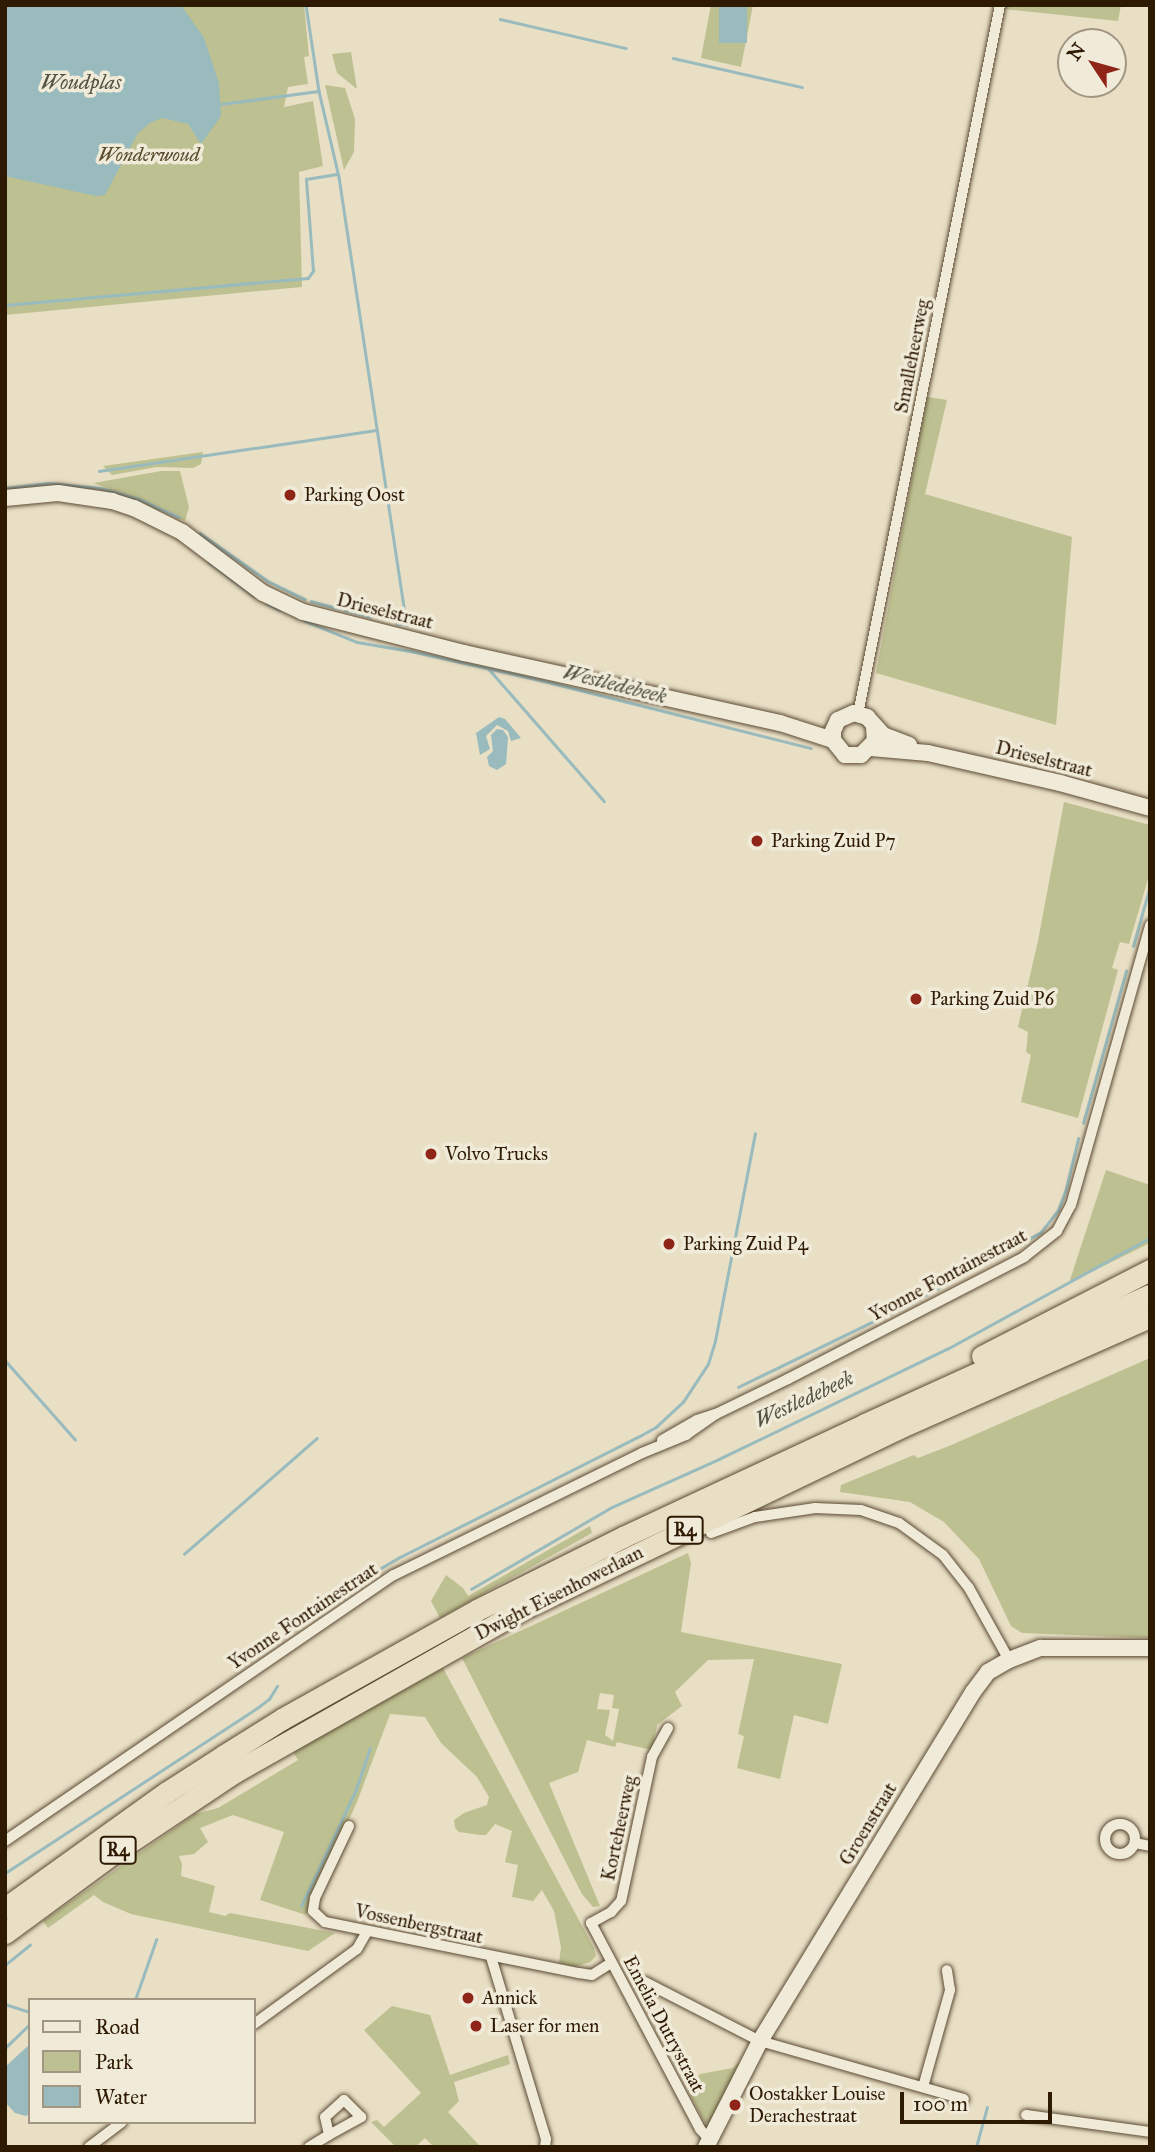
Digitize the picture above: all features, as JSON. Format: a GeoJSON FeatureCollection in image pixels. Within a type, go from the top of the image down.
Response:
{"type":"FeatureCollection","features":[{"type":"Feature","properties":{"kind":"highway"},"geometry":{"type":"LineString","coordinates":[[865,1424],[946,1375],[1150,1270]]}},
{"type":"Feature","properties":{"kind":"highway","name":"Dwight Eisenhowerlaan"},"geometry":{"type":"LineString","coordinates":[[5,1908],[178,1784],[282,1719],[477,1610],[599,1549],[865,1424],[1150,1296]]}},
{"type":"Feature","properties":{"kind":"highway","name":"Dwight Eisenhowerlaan"},"geometry":{"type":"LineString","coordinates":[[5,1933],[115,1852],[235,1772],[523,1609],[897,1429],[1150,1317]]}},
{"type":"Feature","properties":{"kind":"street","name":"Smalleheerweg"},"geometry":{"type":"LineString","coordinates":[[858,714],[1000,5]]}},
{"type":"Feature","properties":{"kind":"street","name":"Drieselstraat"},"geometry":{"type":"LineString","coordinates":[[5,498],[58,493],[112,500],[160,519],[182,532],[263,593],[303,612],[464,653],[780,723],[833,740],[839,751],[850,756],[861,755],[871,748],[928,753],[1060,783],[1150,808]]}},
{"type":"Feature","properties":{"kind":"street","name":"Drieselstraat"},"geometry":{"type":"LineString","coordinates":[[780,723],[809,726],[858,714],[866,717],[883,735],[928,753]]}},
{"type":"Feature","properties":{"kind":"street"},"geometry":{"type":"LineString","coordinates":[[833,740],[833,731],[838,720]]}},
{"type":"Feature","properties":{"kind":"street"},"geometry":{"type":"LineString","coordinates":[[871,748],[875,741],[874,727]]}},
{"type":"Feature","properties":{"kind":"street","name":"Yvonne Fontainestraat"},"geometry":{"type":"LineString","coordinates":[[5,1841],[394,1574],[642,1453],[696,1420],[716,1414],[1024,1257],[1057,1231],[1071,1205],[1150,925]]}},
{"type":"Feature","properties":{"kind":"street"},"geometry":{"type":"LineString","coordinates":[[711,1533],[755,1517],[815,1508],[860,1510],[889,1519],[916,1533],[943,1555],[968,1588],[1009,1660]]}},
{"type":"Feature","properties":{"kind":"street","name":"Groenstraat"},"geometry":{"type":"LineString","coordinates":[[708,2143],[760,2041],[973,1692],[989,1672],[1009,1660],[1041,1648],[1150,1648]]}},
{"type":"Feature","properties":{"kind":"street","name":"Korteheerweg"},"geometry":{"type":"LineString","coordinates":[[591,1923],[611,1912],[621,1902],[652,1757],[668,1728]]}},
{"type":"Feature","properties":{"kind":"street","name":"Vossenbergstraat"},"geometry":{"type":"LineString","coordinates":[[349,1826],[315,1898],[313,1911],[325,1922],[592,1975],[611,1963]]}},
{"type":"Feature","properties":{"kind":"street"},"geometry":{"type":"LineString","coordinates":[[1135,1843],[1150,1846]]}},
{"type":"Feature","properties":{"kind":"street","name":"Emelia Dutrystraat"},"geometry":{"type":"LineString","coordinates":[[591,1923],[708,2143]]}},
{"type":"Feature","properties":{"kind":"street"},"geometry":{"type":"LineString","coordinates":[[256,2023],[357,1949],[368,1932]]}},
{"type":"Feature","properties":{"kind":"street"},"geometry":{"type":"LineString","coordinates":[[491,1957],[546,2139],[545,2147]]}},
{"type":"Feature","properties":{"kind":"street"},"geometry":{"type":"LineString","coordinates":[[923,2087],[950,1990],[947,1970]]}},
{"type":"Feature","properties":{"kind":"street","name":"Emelia Dutrystraat"},"geometry":{"type":"LineString","coordinates":[[645,1982],[760,2041],[964,2099]]}},
{"type":"Feature","properties":{"kind":"street"},"geometry":{"type":"LineString","coordinates":[[1026,2115],[1150,2132]]}},
{"type":"Feature","properties":{"kind":"street"},"geometry":{"type":"LineString","coordinates":[[89,2147],[119,2124]]}},
{"type":"Feature","properties":{"kind":"street"},"geometry":{"type":"LineString","coordinates":[[309,2147],[329,2135]]}},
{"type":"Feature","properties":{"kind":"green space","name":"Wonderwoud"},"geometry":{"type":"Polygon","coordinates":[[[5,5],[304,5],[309,56],[304,57],[308,84],[288,87],[284,107],[313,101],[323,166],[299,172],[302,287],[5,315],[5,5]]]}},
{"type":"Feature","properties":{"kind":"green space"},"geometry":{"type":"Polygon","coordinates":[[[711,5],[753,5],[741,67],[701,58],[711,5]]]}},
{"type":"Feature","properties":{"kind":"green space"},"geometry":{"type":"Polygon","coordinates":[[[1006,5],[1121,5],[1118,21],[1005,9],[1006,5]]]}},
{"type":"Feature","properties":{"kind":"green space"},"geometry":{"type":"Polygon","coordinates":[[[351,52],[357,89],[337,73],[332,54],[351,52]]]}},
{"type":"Feature","properties":{"kind":"green space"},"geometry":{"type":"Polygon","coordinates":[[[325,85],[345,88],[355,119],[354,152],[344,170],[325,85]]]}},
{"type":"Feature","properties":{"kind":"green space"},"geometry":{"type":"Polygon","coordinates":[[[927,397],[947,400],[925,494],[1072,537],[1056,725],[876,673],[927,397]]]}},
{"type":"Feature","properties":{"kind":"green space"},"geometry":{"type":"Polygon","coordinates":[[[203,452],[201,464],[193,468],[157,467],[112,475],[103,466],[203,452]]]}},
{"type":"Feature","properties":{"kind":"green space"},"geometry":{"type":"Polygon","coordinates":[[[161,471],[180,471],[189,507],[185,521],[94,483],[161,471]]]}},
{"type":"Feature","properties":{"kind":"green space"},"geometry":{"type":"Polygon","coordinates":[[[1064,802],[1150,825],[1150,872],[1129,944],[1120,942],[1112,968],[1118,970],[1078,1118],[1021,1102],[1031,1055],[1026,1052],[1028,1032],[1018,1027],[1038,941],[1064,802]]]}},
{"type":"Feature","properties":{"kind":"green space"},"geometry":{"type":"Polygon","coordinates":[[[1106,1170],[1150,1185],[1150,1243],[1069,1283],[1106,1170]]]}},
{"type":"Feature","properties":{"kind":"green space"},"geometry":{"type":"Polygon","coordinates":[[[1150,1358],[1150,1638],[1022,1633],[1011,1626],[979,1559],[944,1522],[910,1502],[840,1492],[841,1485],[914,1455],[918,1458],[949,1446],[1150,1358]]]}},
{"type":"Feature","properties":{"kind":"green space"},"geometry":{"type":"Polygon","coordinates":[[[590,1526],[592,1533],[440,1618],[431,1601],[446,1575],[463,1588],[468,1596],[590,1526]]]}},
{"type":"Feature","properties":{"kind":"green space"},"geometry":{"type":"Polygon","coordinates":[[[688,1553],[691,1563],[681,1632],[842,1664],[828,1724],[794,1715],[780,1779],[737,1768],[744,1736],[738,1734],[754,1659],[708,1660],[675,1692],[682,1706],[657,1725],[652,1750],[617,1742],[615,1747],[587,1740],[578,1772],[549,1783],[600,1906],[593,1907],[582,1894],[462,1658],[688,1553]],[[600,1693],[597,1709],[610,1710],[605,1735],[613,1741],[619,1709],[612,1708],[614,1695],[600,1693]]]}},
{"type":"Feature","properties":{"kind":"green space"},"geometry":{"type":"Polygon","coordinates":[[[443,1668],[594,1948],[596,1956],[590,1962],[575,1967],[559,1963],[561,1947],[554,1911],[542,1890],[533,1901],[512,1897],[518,1865],[505,1862],[512,1831],[495,1824],[486,1835],[459,1832],[455,1828],[454,1820],[464,1813],[487,1805],[489,1797],[477,1777],[441,1743],[425,1717],[390,1714],[357,1802],[306,1915],[260,1900],[284,1832],[233,1815],[200,1828],[208,1842],[194,1854],[179,1856],[182,1864],[181,1876],[215,1886],[209,1912],[225,1916],[230,1913],[335,1933],[308,1951],[131,1914],[103,1902],[94,1895],[48,1928],[43,1921],[195,1814],[218,1808],[298,1760],[293,1752],[443,1668]]]}},
{"type":"Feature","properties":{"kind":"green space"},"geometry":{"type":"Polygon","coordinates":[[[392,2006],[430,2015],[450,2075],[508,2055],[510,2064],[454,2082],[459,2101],[448,2112],[478,2147],[434,2147],[425,2138],[415,2147],[396,2147],[371,2122],[377,2120],[384,2127],[421,2093],[364,2030],[392,2006]]]}},
{"type":"Feature","properties":{"kind":"green space"},"geometry":{"type":"Polygon","coordinates":[[[743,2059],[710,2123],[705,2123],[688,2091],[700,2074],[733,2068],[743,2059]]]}},
{"type":"Feature","properties":{"kind":"water","name":"Woudplas"},"geometry":{"type":"Polygon","coordinates":[[[5,5],[181,5],[204,38],[219,83],[221,116],[201,144],[188,124],[162,118],[150,123],[138,133],[105,195],[96,196],[5,176],[5,5]]]}},
{"type":"Feature","properties":{"kind":"water"},"geometry":{"type":"Polygon","coordinates":[[[719,5],[747,5],[747,43],[719,43],[719,5]]]}},
{"type":"Feature","properties":{"kind":"water"},"geometry":{"type":"Polygon","coordinates":[[[499,717],[505,719],[521,738],[511,741],[508,731],[497,725],[486,736],[490,749],[480,755],[476,733],[499,717]]]}},
{"type":"Feature","properties":{"kind":"water"},"geometry":{"type":"Polygon","coordinates":[[[497,729],[503,730],[508,737],[506,764],[497,770],[489,766],[487,757],[493,751],[491,735],[497,729]]]}},
{"type":"Feature","properties":{"kind":"water"},"geometry":{"type":"Polygon","coordinates":[[[28,2046],[26,2116],[15,2113],[5,2102],[5,2067],[28,2046]]]}},
{"type":"Feature","properties":{"kind":"waterway"},"geometry":{"type":"LineString","coordinates":[[306,5],[319,91],[339,177],[407,625],[397,624]]}},
{"type":"Feature","properties":{"kind":"waterway"},"geometry":{"type":"LineString","coordinates":[[500,19],[626,48]]}},
{"type":"Feature","properties":{"kind":"waterway"},"geometry":{"type":"LineString","coordinates":[[673,58],[802,87]]}},
{"type":"Feature","properties":{"kind":"waterway"},"geometry":{"type":"LineString","coordinates":[[221,104],[318,91]]}},
{"type":"Feature","properties":{"kind":"waterway"},"geometry":{"type":"LineString","coordinates":[[5,305],[308,278],[313,271],[306,179],[337,174]]}},
{"type":"Feature","properties":{"kind":"waterway"},"geometry":{"type":"LineString","coordinates":[[99,471],[376,430]]}},
{"type":"Feature","properties":{"kind":"waterway"},"geometry":{"type":"LineString","coordinates":[[5,488],[48,483],[101,488],[137,498],[179,517]]}},
{"type":"Feature","properties":{"kind":"waterway"},"geometry":{"type":"LineString","coordinates":[[200,533],[268,581],[305,599]]}},
{"type":"Feature","properties":{"kind":"waterway"},"geometry":{"type":"LineString","coordinates":[[209,562],[254,596]]}},
{"type":"Feature","properties":{"kind":"waterway"},"geometry":{"type":"LineString","coordinates":[[311,601],[371,617]]}},
{"type":"Feature","properties":{"kind":"waterway"},"geometry":{"type":"LineString","coordinates":[[266,603],[279,610]]}},
{"type":"Feature","properties":{"kind":"waterway","name":"Westledebeek"},"geometry":{"type":"LineString","coordinates":[[305,621],[357,642],[411,651],[544,681],[811,748]]}},
{"type":"Feature","properties":{"kind":"waterway"},"geometry":{"type":"LineString","coordinates":[[489,669],[604,801]]}},
{"type":"Feature","properties":{"kind":"waterway"},"geometry":{"type":"LineString","coordinates":[[1133,946],[1150,886]]}},
{"type":"Feature","properties":{"kind":"waterway"},"geometry":{"type":"LineString","coordinates":[[1083,1123],[1126,971]]}},
{"type":"Feature","properties":{"kind":"waterway","name":"Westledebeek"},"geometry":{"type":"LineString","coordinates":[[285,1634],[287,1628],[340,1592],[400,1557],[638,1437],[656,1427],[683,1402],[708,1364],[715,1341],[755,1134]]}},
{"type":"Feature","properties":{"kind":"waterway"},"geometry":{"type":"LineString","coordinates":[[738,1387],[911,1303],[1041,1232],[1058,1210],[1078,1139]]}},
{"type":"Feature","properties":{"kind":"waterway","name":"Westledebeek"},"geometry":{"type":"LineString","coordinates":[[471,1589],[610,1508],[719,1459],[947,1349],[1150,1238]]}},
{"type":"Feature","properties":{"kind":"waterway"},"geometry":{"type":"LineString","coordinates":[[5,1360],[75,1439]]}},
{"type":"Feature","properties":{"kind":"waterway"},"geometry":{"type":"LineString","coordinates":[[184,1554],[317,1438]]}},
{"type":"Feature","properties":{"kind":"waterway"},"geometry":{"type":"LineString","coordinates":[[5,1873],[257,1708],[269,1699],[277,1686]]}},
{"type":"Feature","properties":{"kind":"waterway"},"geometry":{"type":"LineString","coordinates":[[301,1906],[355,1792],[370,1748]]}},
{"type":"Feature","properties":{"kind":"waterway"},"geometry":{"type":"LineString","coordinates":[[136,1998],[156,1940]]}},
{"type":"Feature","properties":{"kind":"waterway"},"geometry":{"type":"LineString","coordinates":[[5,1965],[30,1945]]}},
{"type":"Feature","properties":{"kind":"waterway"},"geometry":{"type":"LineString","coordinates":[[5,2004],[28,2011]]}},
{"type":"Feature","properties":{"kind":"waterway"},"geometry":{"type":"LineString","coordinates":[[5,2048],[28,2026]]}},
{"type":"Feature","properties":{"kind":"waterway"},"geometry":{"type":"LineString","coordinates":[[976,2147],[987,2107]]}},
{"type":"Feature","properties":{"kind":"place","name":"Parking Oost"},"geometry":{"type":"Point","coordinates":[290,495]}},
{"type":"Feature","properties":{"kind":"place","name":"Parking Zuid P7"},"geometry":{"type":"Point","coordinates":[757,841]}},
{"type":"Feature","properties":{"kind":"place","name":"Parking Zuid P6"},"geometry":{"type":"Point","coordinates":[916,999]}},
{"type":"Feature","properties":{"kind":"place","name":"Volvo Trucks"},"geometry":{"type":"Point","coordinates":[431,1154]}},
{"type":"Feature","properties":{"kind":"place","name":"Parking Zuid P4"},"geometry":{"type":"Point","coordinates":[669,1244]}},
{"type":"Feature","properties":{"kind":"place","name":"Annick"},"geometry":{"type":"Point","coordinates":[468,1998]}},
{"type":"Feature","properties":{"kind":"place","name":"Laser for men"},"geometry":{"type":"Point","coordinates":[476,2026]}},
{"type":"Feature","properties":{"kind":"place","name":"Oostakker Louise Derachestraat"},"geometry":{"type":"Point","coordinates":[735,2105]}}]}
